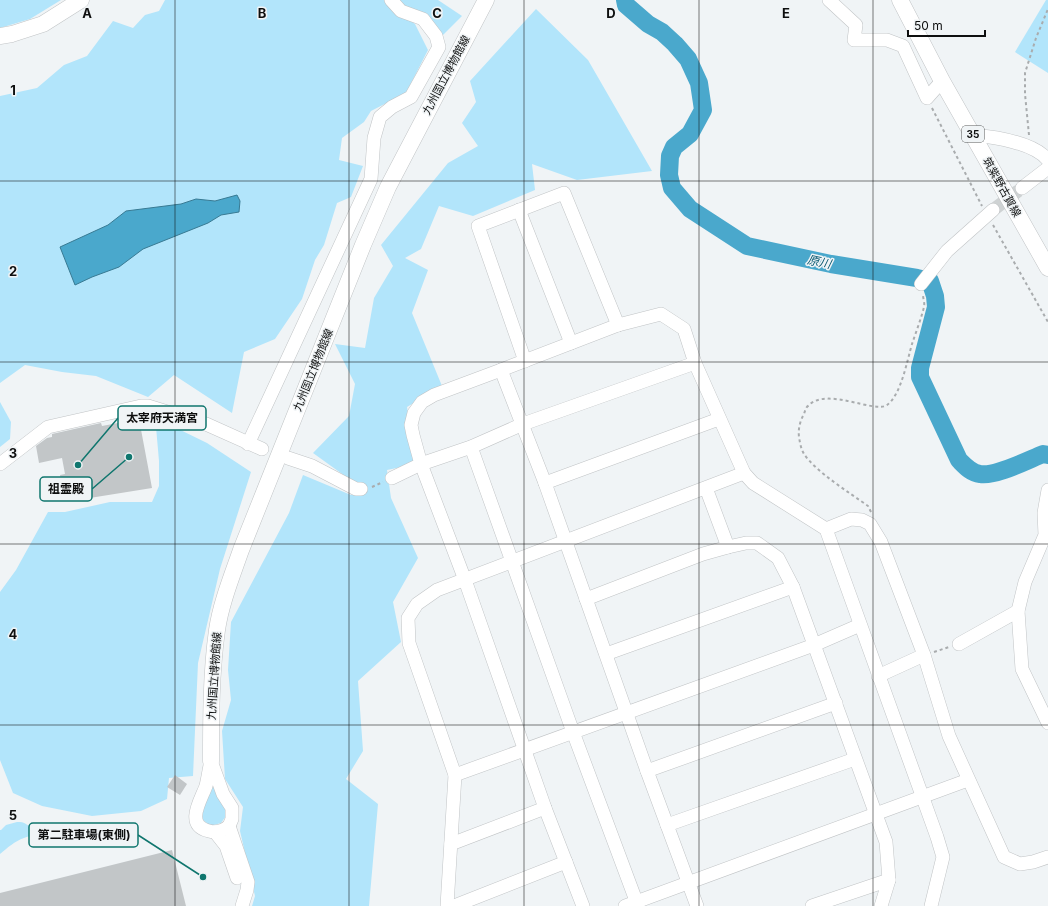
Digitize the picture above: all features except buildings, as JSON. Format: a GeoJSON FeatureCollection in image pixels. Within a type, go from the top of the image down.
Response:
{"type":"FeatureCollection","features":[{"type":"Feature","properties":{"kind":"main road"},"geometry":{"type":"LineString","coordinates":[[0,36],[12,34],[43,24],[81,0]]}},
{"type":"Feature","properties":{"kind":"main road","name":"九州国立博物館線"},"geometry":{"type":"LineString","coordinates":[[210,761],[213,670],[217,628],[227,590],[241,550],[363,245],[388,187],[486,0]]}},
{"type":"Feature","properties":{"kind":"main road","name":"筑紫野古賀線"},"geometry":{"type":"LineString","coordinates":[[900,0],[942,80],[1048,268]]}},
{"type":"Feature","properties":{"kind":"street"},"geometry":{"type":"LineString","coordinates":[[248,444],[371,179],[374,138],[380,117],[392,107],[411,97],[439,47],[436,36],[423,19],[401,11],[391,0]]}},
{"type":"Feature","properties":{"kind":"street"},"geometry":{"type":"LineString","coordinates":[[829,0],[856,25],[854,40],[887,40],[903,46],[927,98],[942,80]]}},
{"type":"Feature","properties":{"kind":"street"},"geometry":{"type":"LineString","coordinates":[[974,135],[992,136],[1031,148],[1048,160]]}},
{"type":"Feature","properties":{"kind":"street"},"geometry":{"type":"LineString","coordinates":[[1022,188],[1048,168]]}},
{"type":"Feature","properties":{"kind":"street"},"geometry":{"type":"LineString","coordinates":[[525,361],[478,226],[519,210],[564,193],[618,325]]}},
{"type":"Feature","properties":{"kind":"street"},"geometry":{"type":"LineString","coordinates":[[519,210],[571,343]]}},
{"type":"Feature","properties":{"kind":"street"},"geometry":{"type":"LineString","coordinates":[[921,284],[947,251],[990,212]]}},
{"type":"Feature","properties":{"kind":"street"},"geometry":{"type":"LineString","coordinates":[[583,906],[545,808],[465,580],[421,464],[411,425],[414,413],[422,402],[434,395],[618,325],[661,314],[684,329],[695,363],[744,473],[754,483],[826,529],[943,857],[931,906]]}},
{"type":"Feature","properties":{"kind":"street"},"geometry":{"type":"LineString","coordinates":[[392,478],[421,464],[471,447],[523,424],[695,363]]}},
{"type":"Feature","properties":{"kind":"street"},"geometry":{"type":"LineString","coordinates":[[501,370],[545,483],[628,713],[647,771],[697,906]]}},
{"type":"Feature","properties":{"kind":"street"},"geometry":{"type":"LineString","coordinates":[[0,464],[48,427],[141,406],[148,406],[206,424],[262,449]]}},
{"type":"Feature","properties":{"kind":"street"},"geometry":{"type":"LineString","coordinates":[[545,483],[719,419]]}},
{"type":"Feature","properties":{"kind":"street"},"geometry":{"type":"LineString","coordinates":[[471,447],[513,562],[633,905],[689,882],[968,780]]}},
{"type":"Feature","properties":{"kind":"street"},"geometry":{"type":"LineString","coordinates":[[288,458],[312,466],[356,490],[361,489]]}},
{"type":"Feature","properties":{"kind":"street"},"geometry":{"type":"LineString","coordinates":[[447,906],[455,775],[409,643],[408,618],[417,604],[437,590],[744,473]]}},
{"type":"Feature","properties":{"kind":"street"},"geometry":{"type":"LineString","coordinates":[[706,488],[728,547]]}},
{"type":"Feature","properties":{"kind":"street"},"geometry":{"type":"LineString","coordinates":[[1048,490],[1044,513],[1045,535],[1025,582],[1018,611],[1022,669],[1048,723]]}},
{"type":"Feature","properties":{"kind":"street"},"geometry":{"type":"LineString","coordinates":[[826,529],[851,519],[862,520],[870,524],[889,561],[924,655],[949,736],[1004,857],[1020,864],[1048,857]]}},
{"type":"Feature","properties":{"kind":"street"},"geometry":{"type":"LineString","coordinates":[[586,599],[703,554],[746,543],[757,543],[778,558],[793,587],[886,842],[889,880],[881,906]]}},
{"type":"Feature","properties":{"kind":"street"},"geometry":{"type":"LineString","coordinates":[[606,654],[793,587]]}},
{"type":"Feature","properties":{"kind":"street"},"geometry":{"type":"LineString","coordinates":[[960,644],[1018,611]]}},
{"type":"Feature","properties":{"kind":"street"},"geometry":{"type":"LineString","coordinates":[[455,775],[814,645],[860,625]]}},
{"type":"Feature","properties":{"kind":"street"},"geometry":{"type":"LineString","coordinates":[[878,676],[924,655]]}},
{"type":"Feature","properties":{"kind":"street"},"geometry":{"type":"LineString","coordinates":[[647,771],[836,703]]}},
{"type":"Feature","properties":{"kind":"street"},"geometry":{"type":"LineString","coordinates":[[667,825],[855,759]]}},
{"type":"Feature","properties":{"kind":"street"},"geometry":{"type":"LineString","coordinates":[[210,761],[223,794],[232,808],[232,819],[229,826],[215,832],[204,830],[196,820],[198,804],[206,786],[210,761]]}},
{"type":"Feature","properties":{"kind":"street"},"geometry":{"type":"LineString","coordinates":[[451,844],[545,808]]}},
{"type":"Feature","properties":{"kind":"street"},"geometry":{"type":"LineString","coordinates":[[229,826],[248,882],[242,906]]}},
{"type":"Feature","properties":{"kind":"street"},"geometry":{"type":"LineString","coordinates":[[215,832],[226,846],[239,883],[238,906]]}},
{"type":"Feature","properties":{"kind":"street"},"geometry":{"type":"LineString","coordinates":[[454,906],[566,862]]}},
{"type":"Feature","properties":{"kind":"street"},"geometry":{"type":"LineString","coordinates":[[812,906],[889,880]]}},
{"type":"Feature","properties":{"kind":"path"},"geometry":{"type":"LineString","coordinates":[[1031,148],[1025,94],[1025,73],[1036,38],[1048,9]]}},
{"type":"Feature","properties":{"kind":"path"},"geometry":{"type":"LineString","coordinates":[[927,98],[990,212],[1048,322]]}},
{"type":"Feature","properties":{"kind":"path"},"geometry":{"type":"LineString","coordinates":[[874,515],[868,506],[816,468],[804,454],[800,445],[798,432],[801,419],[808,406],[816,400],[840,400],[879,408],[886,406],[894,397],[906,370],[909,354],[924,305],[921,284]]}},
{"type":"Feature","properties":{"kind":"path"},"geometry":{"type":"LineString","coordinates":[[361,489],[369,489],[392,478]]}},
{"type":"Feature","properties":{"kind":"path"},"geometry":{"type":"LineString","coordinates":[[924,655],[960,644]]}},
{"type":"Feature","properties":{"kind":"shaded area"},"geometry":{"type":"Polygon","coordinates":[[[0,0],[61,0],[30,19],[0,28],[0,0]]]}},
{"type":"Feature","properties":{"kind":"shaded area"},"geometry":{"type":"Polygon","coordinates":[[[165,0],[385,0],[415,24],[428,50],[406,93],[371,111],[364,122],[342,138],[339,160],[363,166],[351,197],[337,203],[324,245],[315,260],[302,299],[275,339],[244,352],[232,413],[174,375],[148,397],[96,376],[62,372],[25,365],[0,383],[0,96],[37,88],[64,65],[87,56],[113,21],[133,28],[145,15],[159,11],[165,0]]]}},
{"type":"Feature","properties":{"kind":"shaded area"},"geometry":{"type":"Polygon","coordinates":[[[395,0],[438,0],[462,16],[442,36],[401,8],[395,0]]]}},
{"type":"Feature","properties":{"kind":"shaded area"},"geometry":{"type":"Polygon","coordinates":[[[1046,0],[1048,0],[1048,73],[1015,52],[1046,0]]]}},
{"type":"Feature","properties":{"kind":"shaded area"},"geometry":{"type":"Polygon","coordinates":[[[536,9],[588,60],[652,171],[577,180],[532,164],[535,190],[473,216],[439,206],[421,249],[405,258],[428,270],[412,313],[442,386],[407,407],[416,464],[387,470],[391,498],[418,558],[393,602],[401,642],[358,681],[363,751],[346,779],[378,804],[369,906],[252,906],[255,896],[240,831],[243,807],[225,779],[222,731],[231,700],[228,670],[231,622],[289,513],[303,475],[351,495],[363,489],[313,453],[349,416],[355,384],[335,344],[365,348],[374,298],[393,266],[381,245],[448,163],[478,146],[462,123],[476,102],[470,81],[536,9]]]}},
{"type":"Feature","properties":{"kind":"shaded area"},"geometry":{"type":"Polygon","coordinates":[[[237,195],[240,201],[239,212],[221,215],[208,223],[143,249],[119,267],[75,285],[60,247],[108,225],[126,211],[181,204],[196,199],[215,201],[237,195]]]}},
{"type":"Feature","properties":{"kind":"shaded area"},"geometry":{"type":"Polygon","coordinates":[[[0,402],[11,422],[10,439],[0,447],[0,402]]]}},
{"type":"Feature","properties":{"kind":"shaded area"},"geometry":{"type":"Polygon","coordinates":[[[162,421],[207,443],[251,472],[220,569],[198,663],[193,776],[169,778],[167,799],[141,811],[92,816],[42,806],[13,793],[0,760],[0,592],[16,570],[48,512],[65,512],[110,502],[152,502],[159,486],[159,461],[156,427],[162,421]]]}},
{"type":"Feature","properties":{"kind":"shaded area"},"geometry":{"type":"Polygon","coordinates":[[[212,777],[226,811],[226,816],[221,823],[210,826],[202,819],[201,812],[212,777]]]}},
{"type":"Feature","properties":{"kind":"shaded area"},"geometry":{"type":"Polygon","coordinates":[[[17,822],[44,830],[17,841],[0,854],[0,830],[6,825],[17,822]]]}},
{"type":"Feature","properties":{"kind":"waterway","name":"原川"},"geometry":{"type":"LineString","coordinates":[[625,0],[626,5],[648,24],[662,32],[675,44],[688,59],[699,83],[703,110],[690,134],[674,147],[670,156],[669,175],[672,188],[690,209],[747,246],[831,264],[930,281],[935,296],[936,307],[920,368],[920,377],[959,460],[968,469],[980,474],[986,474],[1003,471],[1043,454],[1048,455]]}},
{"type":"Feature","properties":{"kind":"tunnel"},"geometry":{"type":"LineString","coordinates":[[993,210],[1022,188]]}},
{"type":"Feature","properties":{"kind":"place","name":"祖霊殿"},"geometry":{"type":"Point","coordinates":[129,457]}},
{"type":"Feature","properties":{"kind":"place","name":"太宰府天満宮"},"geometry":{"type":"Point","coordinates":[78,465]}},
{"type":"Feature","properties":{"kind":"place","name":"第二駐車場(東側)"},"geometry":{"type":"Point","coordinates":[203,877]}}]}
